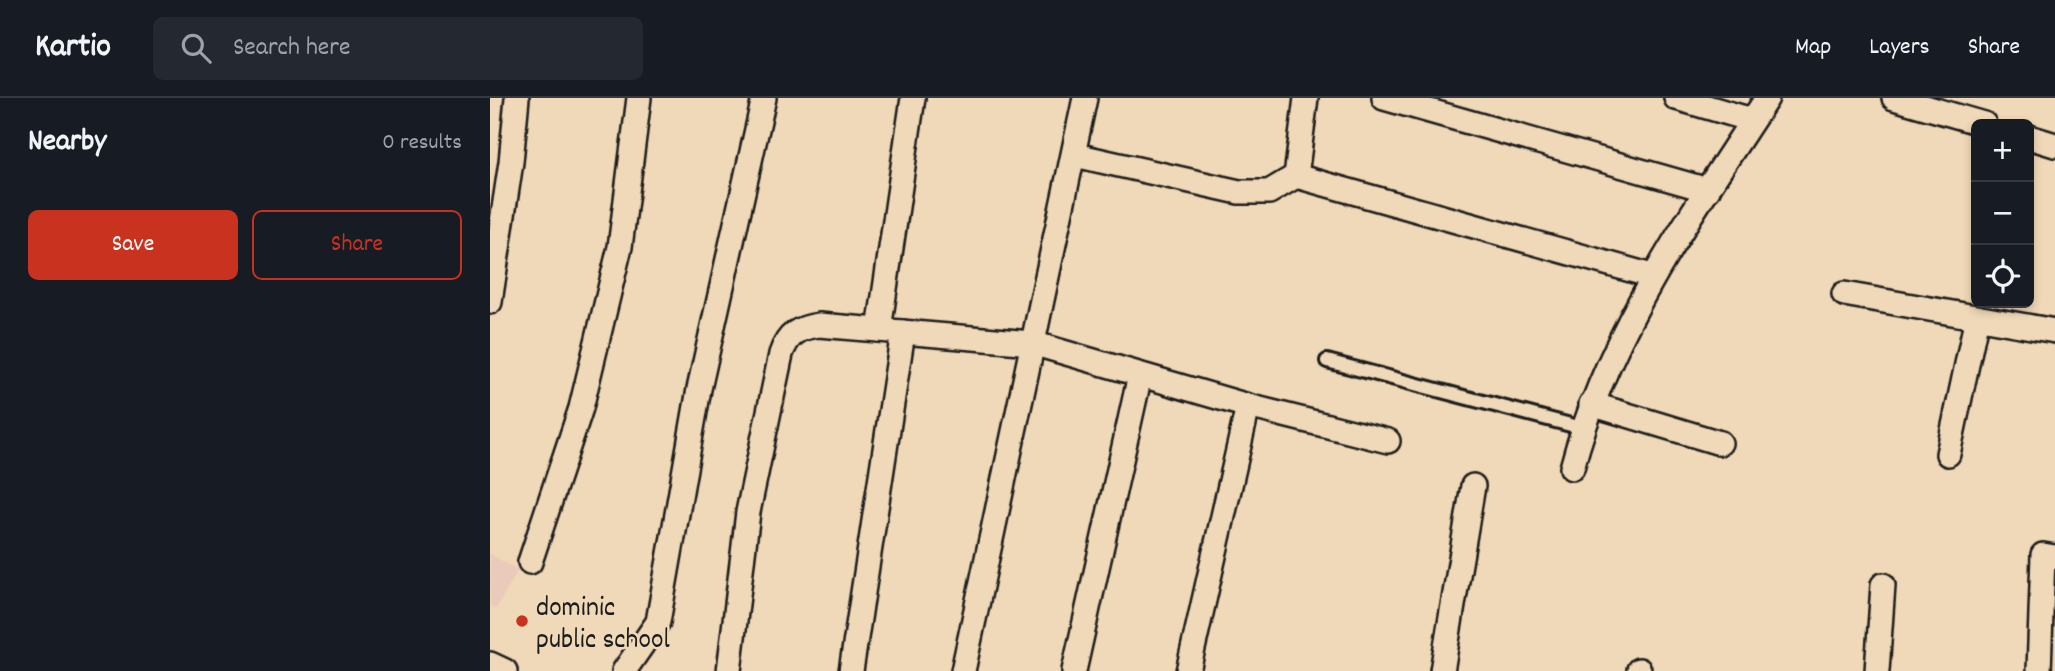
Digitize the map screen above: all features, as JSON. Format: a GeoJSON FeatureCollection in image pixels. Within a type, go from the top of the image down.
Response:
{"type":"FeatureCollection","features":[{"type":"Feature","properties":{"kind":"street"},"geometry":{"type":"LineString","coordinates":[[490,302],[501,161],[517,98]]}},
{"type":"Feature","properties":{"kind":"street"},"geometry":{"type":"LineString","coordinates":[[530,562],[581,408],[620,247],[639,98]]}},
{"type":"Feature","properties":{"kind":"street"},"geometry":{"type":"LineString","coordinates":[[624,671],[658,622],[699,389],[764,98]]}},
{"type":"Feature","properties":{"kind":"street"},"geometry":{"type":"LineString","coordinates":[[880,330],[913,98]]}},
{"type":"Feature","properties":{"kind":"street"},"geometry":{"type":"LineString","coordinates":[[963,671],[1032,343],[1075,155],[1084,98]]}},
{"type":"Feature","properties":{"kind":"street"},"geometry":{"type":"LineString","coordinates":[[1296,176],[1306,98]]}},
{"type":"Feature","properties":{"kind":"street"},"geometry":{"type":"LineString","coordinates":[[1384,98],[1708,190]]}},
{"type":"Feature","properties":{"kind":"street"},"geometry":{"type":"LineString","coordinates":[[1676,98],[1752,120]]}},
{"type":"Feature","properties":{"kind":"street"},"geometry":{"type":"LineString","coordinates":[[1572,468],[1591,404],[1652,276],[1767,98]]}},
{"type":"Feature","properties":{"kind":"street"},"geometry":{"type":"LineString","coordinates":[[1894,98],[1971,120]]}},
{"type":"Feature","properties":{"kind":"street"},"geometry":{"type":"LineString","coordinates":[[2034,139],[2055,145]]}},
{"type":"Feature","properties":{"kind":"street"},"geometry":{"type":"LineString","coordinates":[[1075,155],[1248,193],[1269,192],[1296,176],[1652,276]]}},
{"type":"Feature","properties":{"kind":"street"},"geometry":{"type":"LineString","coordinates":[[1844,294],[2055,331]]}},
{"type":"Feature","properties":{"kind":"street"},"geometry":{"type":"LineString","coordinates":[[1948,454],[1977,317]]}},
{"type":"Feature","properties":{"kind":"street"},"geometry":{"type":"LineString","coordinates":[[729,671],[747,512],[786,340],[793,332],[819,325],[1032,343],[1248,406],[1388,441]]}},
{"type":"Feature","properties":{"kind":"street"},"geometry":{"type":"LineString","coordinates":[[851,671],[903,332]]}},
{"type":"Feature","properties":{"kind":"street"},"geometry":{"type":"LineString","coordinates":[[1074,671],[1140,375]]}},
{"type":"Feature","properties":{"kind":"street"},"geometry":{"type":"LineString","coordinates":[[1591,404],[1720,443]]}},
{"type":"Feature","properties":{"kind":"street"},"geometry":{"type":"LineString","coordinates":[[1188,671],[1248,406]]}},
{"type":"Feature","properties":{"kind":"street"},"geometry":{"type":"LineString","coordinates":[[1442,671],[1473,486]]}},
{"type":"Feature","properties":{"kind":"street"},"geometry":{"type":"LineString","coordinates":[[2045,660],[2043,555],[2055,557]]}},
{"type":"Feature","properties":{"kind":"street"},"geometry":{"type":"LineString","coordinates":[[1877,671],[1883,584]]}},
{"type":"Feature","properties":{"kind":"street"},"geometry":{"type":"LineString","coordinates":[[490,664],[505,671]]}},
{"type":"Feature","properties":{"kind":"lane"},"geometry":{"type":"LineString","coordinates":[[1327,361],[1582,428]]}},
{"type":"Feature","properties":{"kind":"shaded area"},"geometry":{"type":"Polygon","coordinates":[[[490,554],[518,570],[496,609],[490,606],[490,554]]]}},
{"type":"Feature","properties":{"kind":"place","name":"dominic public school"},"geometry":{"type":"Point","coordinates":[522,621]}}]}
